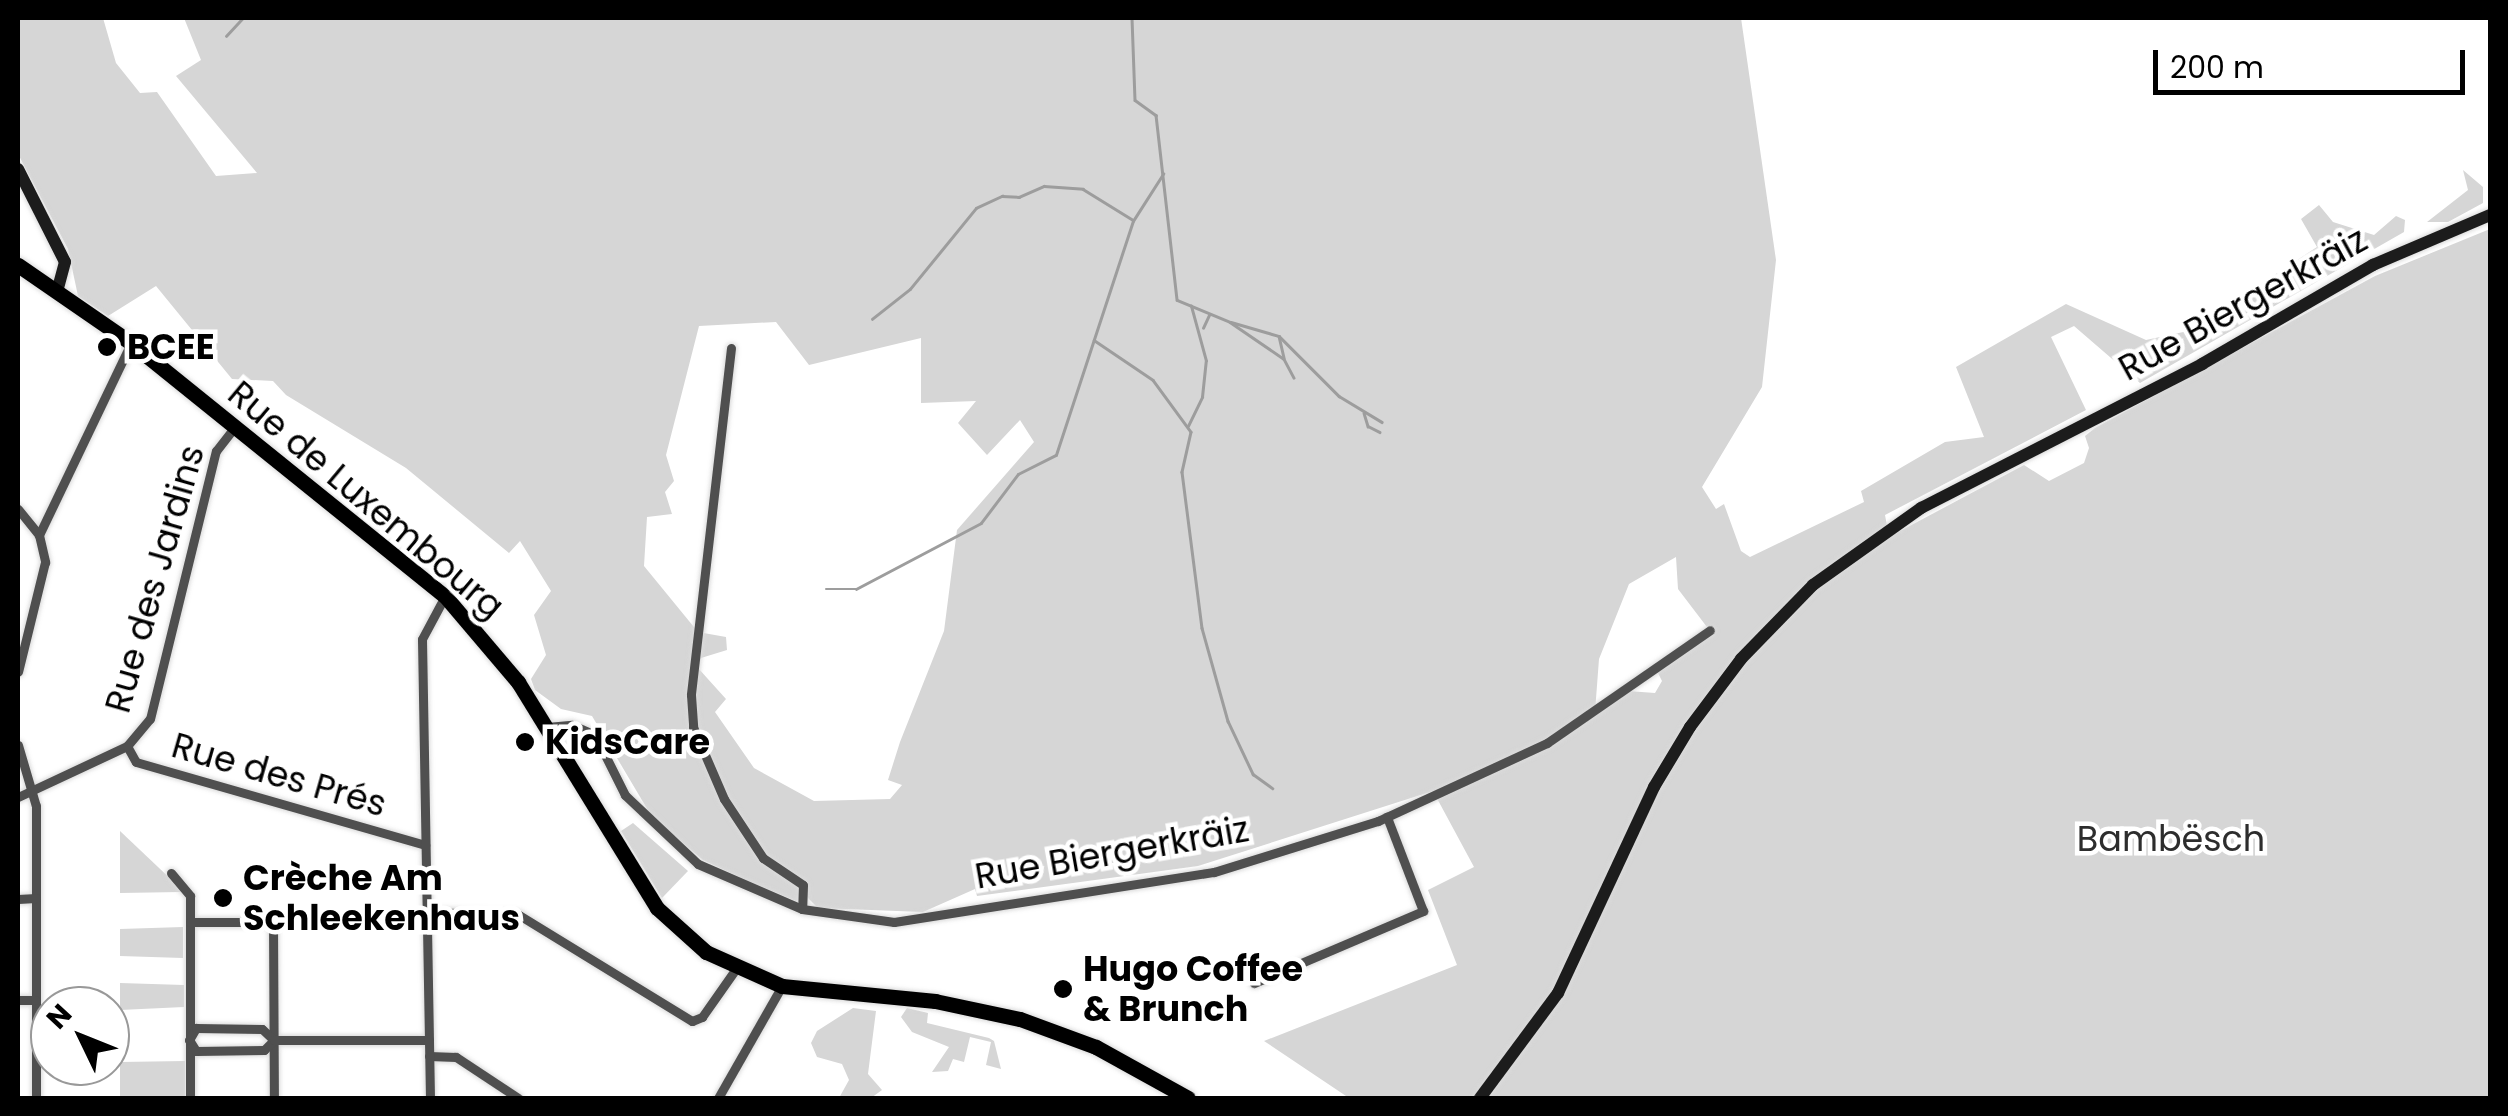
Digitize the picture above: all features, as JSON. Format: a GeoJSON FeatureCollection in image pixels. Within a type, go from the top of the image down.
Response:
{"type":"FeatureCollection","features":[{"type":"Feature","properties":{"kind":"main road"},"geometry":{"type":"LineString","coordinates":[[18,169],[65,262],[58,288]]}},
{"type":"Feature","properties":{"kind":"main road","name":"Rue Biergerkräiz"},"geometry":{"type":"LineString","coordinates":[[1480,1098],[1558,993],[1654,788],[1742,659],[1813,586],[1861,548],[2028,452],[2202,364],[2373,265],[2490,215]]}},
{"type":"Feature","properties":{"kind":"main road","name":"Rue de Luxembourg"},"geometry":{"type":"LineString","coordinates":[[18,266],[58,288],[131,343],[445,596],[496,651],[657,908],[678,932],[734,970],[782,986],[936,1002],[1020,1019],[1096,1047],[1188,1098]]}},
{"type":"Feature","properties":{"kind":"street"},"geometry":{"type":"LineString","coordinates":[[18,672],[44,587],[39,535],[131,343]]}},
{"type":"Feature","properties":{"kind":"street"},"geometry":{"type":"LineString","coordinates":[[730,348],[690,696],[693,727],[724,798],[763,858],[803,885],[802,909]]}},
{"type":"Feature","properties":{"kind":"street","name":"Rue des Jardins"},"geometry":{"type":"LineString","coordinates":[[127,746],[150,719],[216,451],[235,427]]}},
{"type":"Feature","properties":{"kind":"street"},"geometry":{"type":"LineString","coordinates":[[18,509],[39,535]]}},
{"type":"Feature","properties":{"kind":"street"},"geometry":{"type":"LineString","coordinates":[[430,1098],[422,640],[445,596]]}},
{"type":"Feature","properties":{"kind":"street","name":"Rue Biergerkräiz"},"geometry":{"type":"LineString","coordinates":[[547,727],[572,725],[595,735],[625,795],[698,864],[802,909],[894,922],[1023,897],[1166,881],[1387,818],[1546,743],[1710,630]]}},
{"type":"Feature","properties":{"kind":"street"},"geometry":{"type":"LineString","coordinates":[[18,745],[32,790],[36,986]]}},
{"type":"Feature","properties":{"kind":"street","name":"Rue des Prés"},"geometry":{"type":"LineString","coordinates":[[18,796],[127,746],[136,762],[426,845]]}},
{"type":"Feature","properties":{"kind":"street"},"geometry":{"type":"LineString","coordinates":[[1254,984],[1417,918],[1423,910],[1387,818]]}},
{"type":"Feature","properties":{"kind":"street"},"geometry":{"type":"LineString","coordinates":[[172,873],[187,889],[190,922],[190,1098]]}},
{"type":"Feature","properties":{"kind":"street"},"geometry":{"type":"LineString","coordinates":[[18,898],[36,898]]}},
{"type":"Feature","properties":{"kind":"street"},"geometry":{"type":"LineString","coordinates":[[427,912],[519,915],[692,1021],[702,1018],[734,970]]}},
{"type":"Feature","properties":{"kind":"street"},"geometry":{"type":"LineString","coordinates":[[190,922],[273,922],[274,1098]]}},
{"type":"Feature","properties":{"kind":"street"},"geometry":{"type":"LineString","coordinates":[[718,1098],[782,986]]}},
{"type":"Feature","properties":{"kind":"street"},"geometry":{"type":"LineString","coordinates":[[189,1040],[196,1028],[262,1029],[274,1040],[429,1040]]}},
{"type":"Feature","properties":{"kind":"street"},"geometry":{"type":"LineString","coordinates":[[189,1040],[196,1051],[264,1050],[274,1040]]}},
{"type":"Feature","properties":{"kind":"street"},"geometry":{"type":"LineString","coordinates":[[429,1056],[456,1058],[518,1098]]}},
{"type":"Feature","properties":{"kind":"green space","name":"Bambësch"},"geometry":{"type":"Polygon","coordinates":[[[18,18],[103,18],[116,63],[140,93],[157,92],[216,176],[257,173],[176,76],[201,60],[184,18],[1741,18],[1776,260],[1762,387],[1702,487],[1716,509],[1724,504],[1741,551],[1750,557],[1864,502],[1861,491],[1945,442],[1984,437],[1956,367],[2066,304],[2146,340],[2188,331],[2317,247],[2301,219],[2319,205],[2333,222],[2374,235],[2396,216],[2405,220],[2404,232],[2140,383],[2074,326],[2051,337],[2086,410],[1885,515],[1889,537],[2024,465],[2049,481],[2084,463],[2089,448],[2085,436],[2095,428],[2375,276],[2490,229],[2490,1098],[1349,1098],[1264,1041],[1457,965],[1428,890],[1474,867],[1433,791],[1198,866],[977,896],[975,889],[923,912],[818,908],[805,895],[796,901],[703,860],[652,817],[592,716],[561,709],[535,690],[531,679],[546,655],[534,615],[551,591],[520,541],[509,553],[406,468],[286,395],[273,381],[232,379],[156,286],[108,316],[78,296],[68,249],[18,154],[18,18]],[[776,322],[699,326],[666,455],[674,481],[665,492],[672,514],[647,517],[644,566],[698,632],[726,637],[727,650],[701,658],[698,668],[726,699],[715,712],[754,768],[814,801],[890,799],[902,785],[888,780],[900,742],[944,631],[957,530],[1034,442],[1020,420],[987,455],[958,423],[976,401],[921,403],[921,338],[809,365],[776,322]],[[1676,557],[1629,584],[1599,659],[1595,712],[1628,691],[1655,693],[1662,681],[1656,669],[1710,631],[1678,589],[1676,557]]]}},
{"type":"Feature","properties":{"kind":"green space"},"geometry":{"type":"Polygon","coordinates":[[[2463,170],[2483,187],[2483,203],[2448,222],[2427,222],[2468,190],[2463,170]]]}},
{"type":"Feature","properties":{"kind":"green space"},"geometry":{"type":"Polygon","coordinates":[[[633,823],[688,871],[662,898],[621,831],[633,823]]]}},
{"type":"Feature","properties":{"kind":"green space"},"geometry":{"type":"Polygon","coordinates":[[[120,831],[177,885],[181,892],[120,893],[120,831]]]}},
{"type":"Feature","properties":{"kind":"green space"},"geometry":{"type":"Polygon","coordinates":[[[183,927],[183,958],[120,956],[120,929],[183,927]]]}},
{"type":"Feature","properties":{"kind":"green space"},"geometry":{"type":"Polygon","coordinates":[[[184,985],[184,1007],[130,1010],[130,986],[120,986],[184,985]]]}},
{"type":"Feature","properties":{"kind":"green space"},"geometry":{"type":"Polygon","coordinates":[[[853,1008],[876,1011],[868,1074],[882,1090],[871,1098],[839,1098],[849,1080],[842,1064],[817,1057],[811,1043],[817,1031],[853,1008]]]}},
{"type":"Feature","properties":{"kind":"green space"},"geometry":{"type":"Polygon","coordinates":[[[907,1008],[928,1013],[927,1023],[994,1041],[1001,1069],[986,1065],[991,1042],[970,1037],[964,1062],[953,1059],[948,1071],[932,1072],[949,1047],[912,1032],[901,1017],[907,1008]]]}},
{"type":"Feature","properties":{"kind":"green space"},"geometry":{"type":"Polygon","coordinates":[[[185,1061],[185,1098],[120,1098],[120,1086],[130,1086],[130,1062],[185,1061]]]}},
{"type":"Feature","properties":{"kind":"waterway"},"geometry":{"type":"LineString","coordinates":[[226,36],[243,18]]}},
{"type":"Feature","properties":{"kind":"waterway"},"geometry":{"type":"LineString","coordinates":[[1132,18],[1135,100],[1156,115],[1177,300],[1230,322],[1284,359],[1294,378]]}},
{"type":"Feature","properties":{"kind":"waterway"},"geometry":{"type":"LineString","coordinates":[[826,589],[856,589],[981,523],[1018,474],[1056,455],[1133,221],[1163,174]]}},
{"type":"Feature","properties":{"kind":"waterway"},"geometry":{"type":"LineString","coordinates":[[872,319],[910,289],[976,208],[1002,196],[1019,197],[1044,186],[1083,189],[1133,220]]}},
{"type":"Feature","properties":{"kind":"waterway"},"geometry":{"type":"LineString","coordinates":[[1188,426],[1202,397],[1206,361],[1191,306]]}},
{"type":"Feature","properties":{"kind":"waterway"},"geometry":{"type":"LineString","coordinates":[[1203,328],[1209,315]]}},
{"type":"Feature","properties":{"kind":"waterway"},"geometry":{"type":"LineString","coordinates":[[1231,322],[1279,336],[1339,396],[1382,422]]}},
{"type":"Feature","properties":{"kind":"waterway"},"geometry":{"type":"LineString","coordinates":[[1279,336],[1284,357]]}},
{"type":"Feature","properties":{"kind":"waterway"},"geometry":{"type":"LineString","coordinates":[[1094,340],[1153,380],[1191,432],[1182,472],[1202,628],[1228,721],[1253,774],[1272,788]]}},
{"type":"Feature","properties":{"kind":"waterway"},"geometry":{"type":"LineString","coordinates":[[1364,413],[1368,426],[1380,432]]}},
{"type":"Feature","properties":{"kind":"place","name":"BCEE"},"geometry":{"type":"Point","coordinates":[107,347]}},
{"type":"Feature","properties":{"kind":"place","name":"KidsCare"},"geometry":{"type":"Point","coordinates":[525,742]}},
{"type":"Feature","properties":{"kind":"place","name":"Crèche Am Schleekenhaus"},"geometry":{"type":"Point","coordinates":[223,898]}},
{"type":"Feature","properties":{"kind":"place","name":"Hugo Coffee & Brunch"},"geometry":{"type":"Point","coordinates":[1063,989]}}]}
